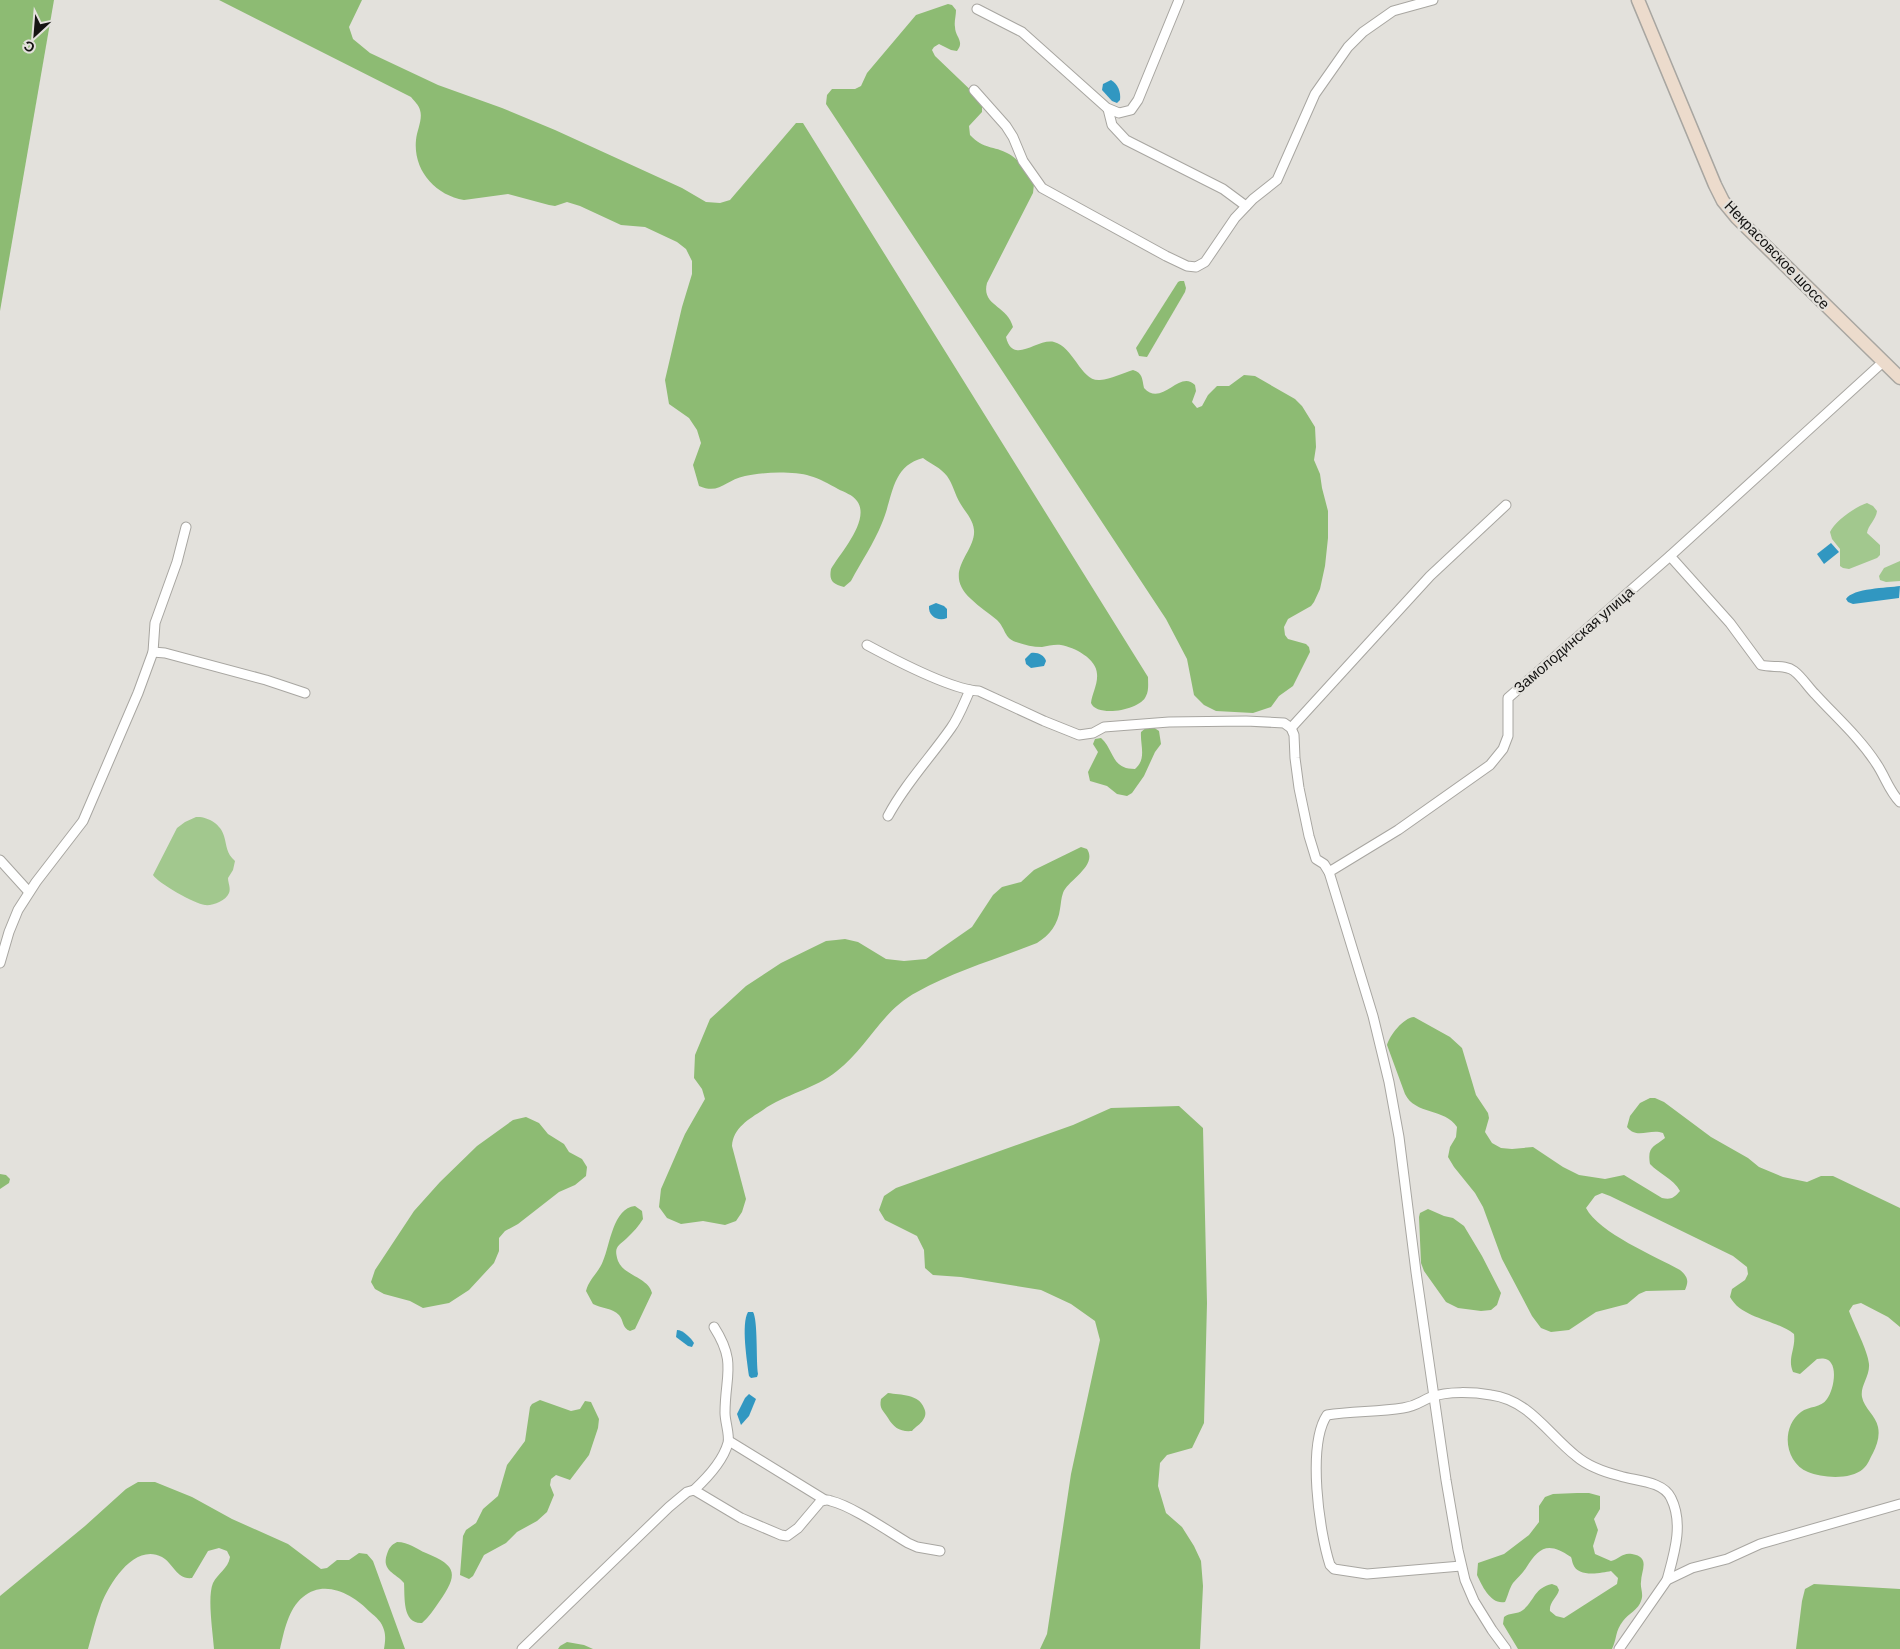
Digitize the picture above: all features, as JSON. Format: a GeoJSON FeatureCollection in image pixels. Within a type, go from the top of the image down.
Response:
{"type":"FeatureCollection","features":[{"type":"Feature","properties":{"kind":"street"},"geometry":{"type":"LineString","coordinates":[[977,9],[1028,37],[1108,109],[1125,113],[1134,106],[1179,0]]}},
{"type":"Feature","properties":{"kind":"street"},"geometry":{"type":"LineString","coordinates":[[974,90],[1014,137],[1023,161],[1042,188],[1187,266],[1196,267],[1205,262],[1224,233],[1246,206],[1273,185],[1280,175],[1315,94],[1348,47],[1363,32],[1393,11],[1434,0]]}},
{"type":"Feature","properties":{"kind":"street","name":"Некрасовское шоссе"},"geometry":{"type":"LineString","coordinates":[[1638,0],[1723,201],[1737,218],[1900,378]]}},
{"type":"Feature","properties":{"kind":"street"},"geometry":{"type":"LineString","coordinates":[[1108,109],[1112,126],[1126,140],[1224,189],[1246,206]]}},
{"type":"Feature","properties":{"kind":"street","name":"Замолодинская улица"},"geometry":{"type":"LineString","coordinates":[[1329,872],[1398,830],[1490,765],[1502,749],[1508,736],[1508,698],[1670,556],[1883,362]]}},
{"type":"Feature","properties":{"kind":"street"},"geometry":{"type":"LineString","coordinates":[[1291,728],[1430,576],[1506,505]]}},
{"type":"Feature","properties":{"kind":"street"},"geometry":{"type":"LineString","coordinates":[[0,963],[18,910],[29,892],[83,821],[138,694],[154,652],[155,622],[177,562],[186,527]]}},
{"type":"Feature","properties":{"kind":"street"},"geometry":{"type":"LineString","coordinates":[[1670,556],[1730,624],[1761,665],[1768,667],[1783,666],[1794,671],[1854,734],[1879,766],[1890,790],[1900,802]]}},
{"type":"Feature","properties":{"kind":"street"},"geometry":{"type":"LineString","coordinates":[[866,646],[932,676],[970,690],[979,690],[1044,721],[1080,735],[1093,733],[1104,727],[1170,722],[1246,721],[1284,723],[1291,728],[1294,734],[1298,780],[1309,836],[1316,859],[1324,864],[1329,872],[1374,1016],[1389,1082],[1446,1480],[1461,1566],[1474,1601],[1506,1649]]}},
{"type":"Feature","properties":{"kind":"street"},"geometry":{"type":"LineString","coordinates":[[154,652],[165,653],[266,680],[304,693]]}},
{"type":"Feature","properties":{"kind":"street"},"geometry":{"type":"LineString","coordinates":[[888,816],[914,774],[952,726],[970,690]]}},
{"type":"Feature","properties":{"kind":"street"},"geometry":{"type":"LineString","coordinates":[[0,860],[29,892]]}},
{"type":"Feature","properties":{"kind":"street"},"geometry":{"type":"LineString","coordinates":[[522,1649],[669,1507],[687,1492],[694,1490],[707,1478],[729,1441],[724,1411],[729,1363],[724,1344],[714,1327]]}},
{"type":"Feature","properties":{"kind":"street"},"geometry":{"type":"LineString","coordinates":[[1461,1566],[1367,1574],[1334,1569],[1328,1559],[1317,1503],[1318,1437],[1320,1426],[1327,1415],[1416,1406],[1435,1396],[1473,1393],[1503,1398],[1527,1410],[1541,1421],[1576,1456],[1593,1468],[1662,1488],[1671,1496],[1678,1527],[1676,1547],[1667,1580],[1620,1649]]}},
{"type":"Feature","properties":{"kind":"street"},"geometry":{"type":"LineString","coordinates":[[729,1441],[825,1500],[831,1500],[848,1508],[917,1547],[940,1551]]}},
{"type":"Feature","properties":{"kind":"street"},"geometry":{"type":"LineString","coordinates":[[694,1490],[741,1518],[787,1536],[802,1524],[816,1506],[825,1500]]}},
{"type":"Feature","properties":{"kind":"street"},"geometry":{"type":"LineString","coordinates":[[1667,1580],[1692,1568],[1727,1559],[1760,1544],[1900,1504]]}},
{"type":"Feature","properties":{"kind":"green space"},"geometry":{"type":"Polygon","coordinates":[[[0,0],[54,0],[0,311],[0,0]]]}},
{"type":"Feature","properties":{"kind":"green space"},"geometry":{"type":"Polygon","coordinates":[[[219,0],[362,0],[349,27],[353,39],[370,53],[438,85],[502,108],[555,130],[682,188],[706,202],[720,203],[730,200],[796,123],[803,123],[1148,677],[1148,692],[1146,696],[1136,705],[1128,708],[1110,711],[1095,708],[1091,703],[1097,674],[1093,663],[1089,659],[1078,651],[1066,646],[1035,647],[1012,640],[1007,636],[997,620],[971,599],[959,580],[959,571],[973,538],[972,522],[958,500],[951,482],[945,473],[923,458],[913,462],[899,475],[875,538],[851,581],[844,587],[832,581],[830,573],[853,536],[860,517],[857,501],[851,495],[813,477],[787,473],[745,476],[712,489],[699,486],[693,465],[701,443],[697,430],[689,418],[669,404],[665,380],[682,307],[692,274],[692,261],[686,249],[677,242],[645,227],[621,225],[567,202],[555,206],[508,194],[464,200],[444,193],[428,179],[418,161],[416,140],[421,113],[419,106],[411,97],[219,0]]]}},
{"type":"Feature","properties":{"kind":"green space"},"geometry":{"type":"Polygon","coordinates":[[[948,4],[952,5],[956,10],[955,30],[960,42],[959,48],[957,51],[951,50],[939,44],[932,50],[935,56],[982,101],[982,112],[969,126],[970,135],[980,143],[1003,151],[1017,160],[1034,184],[1033,193],[987,283],[986,291],[988,296],[1006,314],[1013,327],[1006,337],[1009,345],[1014,349],[1020,350],[1047,342],[1054,342],[1067,350],[1082,370],[1093,379],[1100,380],[1133,370],[1140,375],[1144,388],[1151,393],[1164,392],[1177,384],[1189,381],[1195,385],[1196,391],[1192,402],[1197,408],[1202,406],[1208,395],[1217,386],[1229,386],[1244,375],[1255,376],[1295,399],[1302,406],[1315,427],[1316,447],[1314,460],[1320,474],[1328,511],[1325,566],[1320,589],[1314,602],[1311,606],[1288,619],[1284,627],[1285,635],[1288,639],[1306,644],[1310,652],[1293,686],[1279,696],[1271,707],[1253,713],[1216,711],[1204,705],[1194,695],[1187,659],[1166,619],[826,104],[827,95],[832,89],[855,89],[861,86],[867,73],[916,15],[948,4]]]}},
{"type":"Feature","properties":{"kind":"green space"},"geometry":{"type":"Polygon","coordinates":[[[1180,281],[1184,281],[1185,292],[1147,357],[1139,356],[1136,348],[1180,281]]]}},
{"type":"Feature","properties":{"kind":"green space"},"geometry":{"type":"Polygon","coordinates":[[[1867,503],[1877,511],[1867,533],[1880,545],[1880,555],[1849,569],[1843,568],[1840,566],[1840,549],[1832,539],[1830,532],[1836,523],[1846,515],[1867,503]]]}},
{"type":"Feature","properties":{"kind":"green space"},"geometry":{"type":"Polygon","coordinates":[[[1900,561],[1900,581],[1886,582],[1880,580],[1879,576],[1884,568],[1900,561]]]}},
{"type":"Feature","properties":{"kind":"green space"},"geometry":{"type":"Polygon","coordinates":[[[1147,727],[1153,727],[1159,731],[1161,744],[1155,752],[1144,776],[1132,793],[1127,796],[1117,794],[1107,786],[1090,781],[1088,772],[1098,752],[1093,744],[1095,739],[1101,738],[1117,763],[1127,768],[1135,769],[1139,765],[1142,756],[1141,732],[1147,727]]]}},
{"type":"Feature","properties":{"kind":"green space"},"geometry":{"type":"Polygon","coordinates":[[[196,817],[209,819],[217,824],[224,836],[228,852],[235,861],[233,870],[228,878],[229,893],[222,901],[211,905],[200,904],[185,897],[169,888],[153,875],[177,828],[196,817]]]}},
{"type":"Feature","properties":{"kind":"green space"},"geometry":{"type":"Polygon","coordinates":[[[1081,847],[1087,849],[1089,861],[1086,867],[1066,888],[1062,895],[1059,914],[1055,924],[1042,940],[946,978],[917,992],[894,1009],[848,1062],[837,1071],[819,1082],[772,1104],[752,1117],[739,1129],[735,1134],[732,1146],[746,1199],[742,1212],[736,1221],[725,1225],[703,1221],[681,1224],[667,1218],[659,1207],[661,1189],[685,1134],[705,1099],[702,1089],[694,1078],[695,1055],[710,1019],[746,986],[781,963],[826,941],[845,939],[858,942],[886,959],[904,961],[926,959],[972,927],[993,895],[1002,887],[1021,882],[1034,870],[1081,847]]]}},
{"type":"Feature","properties":{"kind":"green space"},"geometry":{"type":"Polygon","coordinates":[[[1414,1017],[1450,1037],[1462,1048],[1476,1095],[1488,1113],[1489,1118],[1485,1132],[1492,1143],[1501,1148],[1533,1147],[1579,1175],[1605,1179],[1624,1175],[1662,1198],[1672,1198],[1680,1191],[1674,1183],[1650,1164],[1649,1158],[1652,1148],[1665,1138],[1663,1133],[1635,1133],[1627,1127],[1630,1116],[1640,1103],[1650,1098],[1655,1098],[1664,1102],[1711,1137],[1748,1158],[1759,1167],[1783,1177],[1807,1182],[1821,1176],[1833,1176],[1900,1208],[1900,1327],[1888,1317],[1861,1303],[1853,1305],[1849,1311],[1864,1345],[1869,1364],[1862,1389],[1862,1397],[1879,1430],[1876,1447],[1865,1467],[1858,1473],[1851,1475],[1828,1477],[1808,1472],[1794,1461],[1788,1445],[1790,1427],[1794,1419],[1801,1412],[1822,1404],[1827,1399],[1834,1381],[1834,1371],[1828,1360],[1817,1359],[1800,1374],[1793,1372],[1791,1358],[1794,1334],[1742,1310],[1735,1304],[1730,1297],[1732,1289],[1745,1280],[1748,1274],[1747,1267],[1733,1256],[1610,1196],[1602,1193],[1595,1196],[1586,1208],[1593,1217],[1615,1235],[1680,1270],[1687,1279],[1685,1290],[1646,1291],[1627,1304],[1596,1312],[1569,1330],[1551,1332],[1541,1328],[1532,1316],[1502,1259],[1483,1207],[1448,1157],[1450,1147],[1456,1137],[1457,1127],[1445,1117],[1416,1105],[1405,1094],[1387,1045],[1398,1028],[1406,1020],[1414,1017]]]}},
{"type":"Feature","properties":{"kind":"green space"},"geometry":{"type":"Polygon","coordinates":[[[1179,1106],[1203,1128],[1207,1303],[1204,1423],[1192,1448],[1167,1455],[1160,1463],[1158,1486],[1166,1513],[1182,1527],[1201,1561],[1203,1586],[1200,1649],[1040,1649],[1047,1634],[1071,1474],[1100,1340],[1095,1321],[1071,1304],[1041,1290],[961,1277],[933,1275],[925,1268],[924,1250],[917,1236],[885,1220],[879,1210],[884,1196],[896,1188],[1073,1125],[1111,1108],[1179,1106]]]}},
{"type":"Feature","properties":{"kind":"green space"},"geometry":{"type":"Polygon","coordinates":[[[526,1117],[539,1123],[548,1134],[564,1144],[569,1152],[582,1159],[587,1167],[586,1176],[575,1185],[559,1192],[518,1224],[505,1231],[499,1238],[499,1251],[494,1263],[469,1290],[449,1303],[423,1308],[410,1301],[384,1294],[375,1289],[371,1282],[375,1270],[414,1211],[440,1182],[477,1146],[513,1120],[526,1117]]]}},
{"type":"Feature","properties":{"kind":"green space"},"geometry":{"type":"Polygon","coordinates":[[[0,1174],[6,1175],[10,1179],[9,1183],[0,1189],[0,1174]]]}},
{"type":"Feature","properties":{"kind":"green space"},"geometry":{"type":"Polygon","coordinates":[[[635,1206],[642,1211],[643,1219],[618,1247],[616,1252],[621,1266],[646,1283],[652,1293],[635,1329],[630,1331],[616,1313],[610,1309],[593,1304],[586,1291],[603,1261],[617,1220],[628,1208],[635,1206]]]}},
{"type":"Feature","properties":{"kind":"green space"},"geometry":{"type":"Polygon","coordinates":[[[1428,1209],[1453,1218],[1464,1226],[1501,1293],[1497,1305],[1491,1310],[1481,1311],[1458,1308],[1446,1302],[1424,1271],[1421,1263],[1419,1217],[1420,1213],[1428,1209]]]}},
{"type":"Feature","properties":{"kind":"green space"},"geometry":{"type":"Polygon","coordinates":[[[888,1393],[909,1396],[922,1403],[925,1417],[912,1431],[904,1431],[895,1427],[882,1409],[881,1399],[888,1393]]]}},
{"type":"Feature","properties":{"kind":"green space"},"geometry":{"type":"Polygon","coordinates":[[[540,1400],[571,1411],[580,1409],[585,1401],[591,1402],[599,1419],[589,1455],[570,1480],[556,1475],[551,1479],[550,1485],[554,1495],[547,1512],[537,1521],[517,1532],[506,1543],[484,1555],[473,1576],[469,1579],[460,1575],[463,1536],[466,1530],[476,1523],[483,1509],[498,1496],[507,1465],[525,1441],[530,1407],[540,1400]]]}},
{"type":"Feature","properties":{"kind":"green space"},"geometry":{"type":"Polygon","coordinates":[[[138,1482],[155,1482],[192,1497],[232,1519],[288,1544],[321,1569],[327,1568],[337,1560],[349,1560],[359,1553],[367,1554],[373,1561],[405,1649],[384,1649],[385,1632],[378,1620],[348,1595],[330,1589],[320,1589],[312,1591],[303,1597],[290,1614],[280,1649],[214,1649],[210,1606],[211,1589],[217,1576],[227,1565],[230,1557],[227,1551],[219,1548],[208,1551],[192,1578],[179,1574],[162,1557],[152,1554],[141,1556],[132,1561],[115,1578],[104,1599],[88,1649],[0,1649],[0,1596],[85,1526],[126,1489],[138,1482]]]}},
{"type":"Feature","properties":{"kind":"green space"},"geometry":{"type":"Polygon","coordinates":[[[1589,1493],[1600,1496],[1600,1509],[1594,1519],[1598,1530],[1593,1546],[1595,1554],[1611,1561],[1629,1554],[1641,1558],[1644,1565],[1641,1582],[1641,1601],[1638,1607],[1620,1625],[1612,1649],[1518,1649],[1503,1624],[1504,1617],[1523,1610],[1542,1588],[1552,1584],[1557,1586],[1559,1590],[1550,1611],[1556,1616],[1564,1618],[1617,1584],[1618,1578],[1611,1571],[1585,1573],[1576,1568],[1571,1557],[1563,1552],[1550,1548],[1545,1549],[1535,1555],[1513,1583],[1505,1602],[1500,1602],[1491,1598],[1484,1589],[1477,1575],[1478,1563],[1504,1554],[1529,1535],[1539,1522],[1539,1506],[1545,1497],[1553,1494],[1589,1493]]]}},
{"type":"Feature","properties":{"kind":"green space"},"geometry":{"type":"Polygon","coordinates":[[[397,1542],[409,1544],[437,1558],[444,1562],[452,1572],[452,1578],[445,1593],[422,1623],[411,1619],[406,1609],[404,1583],[390,1571],[386,1564],[389,1550],[397,1542]]]}},
{"type":"Feature","properties":{"kind":"green space"},"geometry":{"type":"Polygon","coordinates":[[[1814,1584],[1900,1589],[1900,1649],[1796,1649],[1805,1589],[1814,1584]]]}},
{"type":"Feature","properties":{"kind":"green space"},"geometry":{"type":"Polygon","coordinates":[[[567,1642],[584,1645],[593,1649],[558,1649],[567,1642]]]}},
{"type":"Feature","properties":{"kind":"water"},"geometry":{"type":"Polygon","coordinates":[[[1111,80],[1117,86],[1120,94],[1120,100],[1117,103],[1112,101],[1102,90],[1103,84],[1111,80]]]}},
{"type":"Feature","properties":{"kind":"water"},"geometry":{"type":"Polygon","coordinates":[[[1831,543],[1839,552],[1824,564],[1817,554],[1831,543]]]}},
{"type":"Feature","properties":{"kind":"water"},"geometry":{"type":"Polygon","coordinates":[[[1900,586],[1899,598],[1853,604],[1846,599],[1850,595],[1863,591],[1900,586]]]}},
{"type":"Feature","properties":{"kind":"water"},"geometry":{"type":"Polygon","coordinates":[[[936,603],[947,609],[947,618],[937,619],[930,613],[929,606],[936,603]]]}},
{"type":"Feature","properties":{"kind":"water"},"geometry":{"type":"Polygon","coordinates":[[[1031,653],[1044,657],[1046,661],[1044,666],[1031,668],[1026,664],[1025,659],[1031,653]]]}},
{"type":"Feature","properties":{"kind":"water"},"geometry":{"type":"Polygon","coordinates":[[[748,1312],[753,1312],[755,1316],[758,1374],[757,1377],[751,1378],[749,1376],[745,1343],[745,1325],[748,1312]]]}},
{"type":"Feature","properties":{"kind":"water"},"geometry":{"type":"Polygon","coordinates":[[[677,1330],[691,1339],[694,1343],[692,1347],[676,1337],[677,1330]]]}},
{"type":"Feature","properties":{"kind":"water"},"geometry":{"type":"Polygon","coordinates":[[[749,1394],[756,1399],[749,1416],[741,1425],[737,1414],[749,1394]]]}}]}
